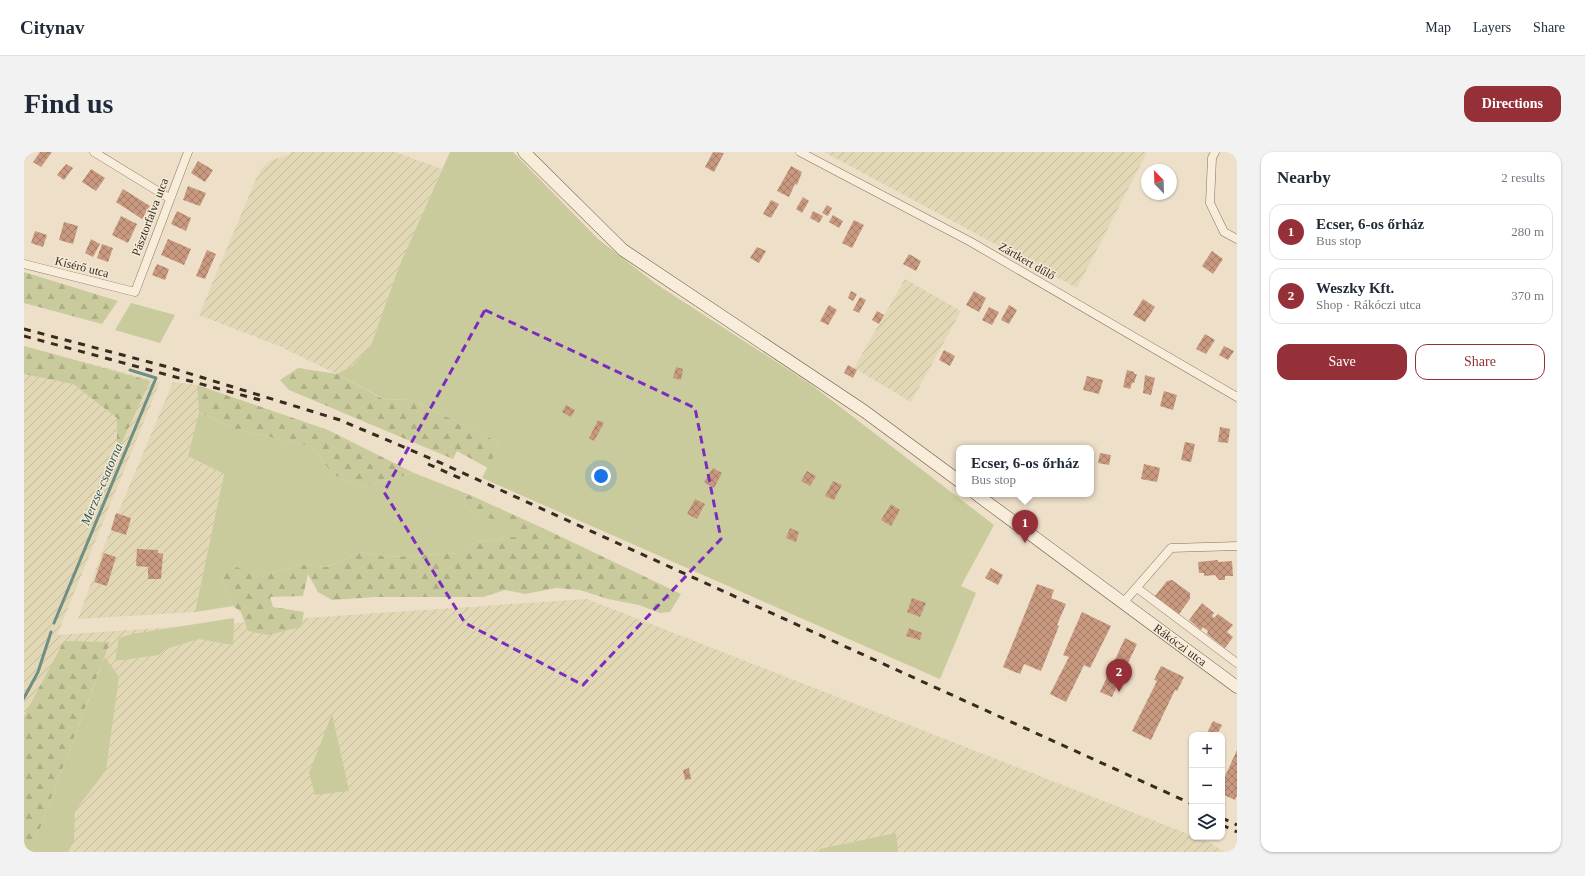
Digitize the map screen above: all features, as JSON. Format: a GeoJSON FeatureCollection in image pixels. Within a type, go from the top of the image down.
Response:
{"type":"FeatureCollection","features":[{"type":"Feature","properties":{"kind":"main road"},"geometry":{"type":"LineString","coordinates":[[524,152],[624,250],[864,411],[956,480]]}},
{"type":"Feature","properties":{"kind":"main road","name":"Rákóczi utca"},"geometry":{"type":"LineString","coordinates":[[980,497],[1237,687]]}},
{"type":"Feature","properties":{"kind":"street"},"geometry":{"type":"LineString","coordinates":[[94,152],[169,198]]}},
{"type":"Feature","properties":{"kind":"street","name":"Pásztorfalva utca"},"geometry":{"type":"LineString","coordinates":[[135,292],[169,198],[188,152]]}},
{"type":"Feature","properties":{"kind":"street","name":"Zártkert dűlő"},"geometry":{"type":"LineString","coordinates":[[800,152],[971,242],[1237,398]]}},
{"type":"Feature","properties":{"kind":"street"},"geometry":{"type":"LineString","coordinates":[[1214,155],[1210,203],[1224,232],[1237,239]]}},
{"type":"Feature","properties":{"kind":"street","name":"Kísérő utca"},"geometry":{"type":"LineString","coordinates":[[24,264],[135,292]]}},
{"type":"Feature","properties":{"kind":"street"},"geometry":{"type":"LineString","coordinates":[[1123,603],[1171,548],[1237,546]]}},
{"type":"Feature","properties":{"kind":"street"},"geometry":{"type":"LineString","coordinates":[[1137,588],[1237,663]]}},
{"type":"Feature","properties":{"kind":"highlighted area"},"geometry":{"type":"Polygon","coordinates":[[[485,310],[695,408],[721,539],[583,685],[465,623],[384,492],[485,310]]]}},
{"type":"Feature","properties":{"kind":"shaded area"},"geometry":{"type":"Polygon","coordinates":[[[292,152],[395,152],[442,169],[400,264],[371,345],[352,366],[337,374],[279,346],[199,315],[262,168],[272,160],[289,155],[292,152]]]}},
{"type":"Feature","properties":{"kind":"shaded area"},"geometry":{"type":"Polygon","coordinates":[[[824,152],[1147,152],[1077,288],[824,152]]]}},
{"type":"Feature","properties":{"kind":"shaded area"},"geometry":{"type":"Polygon","coordinates":[[[905,279],[961,311],[911,402],[854,368],[905,279]]]}},
{"type":"Feature","properties":{"kind":"shaded area"},"geometry":{"type":"Polygon","coordinates":[[[24,346],[160,382],[57,635],[587,599],[1189,834],[1189,840],[1203,840],[1211,843],[1224,852],[24,852],[24,346]]]}},
{"type":"Feature","properties":{"kind":"shaded area"},"geometry":{"type":"Polygon","coordinates":[[[173,382],[197,385],[199,412],[188,456],[224,474],[195,612],[78,619],[105,544],[173,382]]]}},
{"type":"Feature","properties":{"kind":"green space"},"geometry":{"type":"Polygon","coordinates":[[[450,152],[513,152],[598,239],[656,284],[809,383],[994,525],[961,586],[976,593],[940,679],[482,478],[500,443],[412,400],[384,399],[337,374],[352,366],[371,345],[400,264],[450,152]]]}},
{"type":"Feature","properties":{"kind":"green space"},"geometry":{"type":"Polygon","coordinates":[[[24,272],[118,301],[102,324],[24,303],[24,272]]]}},
{"type":"Feature","properties":{"kind":"green space"},"geometry":{"type":"Polygon","coordinates":[[[131,303],[175,315],[160,343],[115,330],[131,303]]]}},
{"type":"Feature","properties":{"kind":"green space"},"geometry":{"type":"Polygon","coordinates":[[[24,346],[150,381],[117,453],[117,418],[73,384],[24,374],[24,346]]]}},
{"type":"Feature","properties":{"kind":"green space"},"geometry":{"type":"Polygon","coordinates":[[[298,368],[337,374],[383,399],[412,400],[500,443],[488,468],[457,451],[453,459],[289,390],[280,380],[298,368]]]}},
{"type":"Feature","properties":{"kind":"green space"},"geometry":{"type":"Polygon","coordinates":[[[197,385],[328,430],[414,473],[361,487],[332,474],[313,447],[236,429],[199,412],[197,385]]]}},
{"type":"Feature","properties":{"kind":"green space"},"geometry":{"type":"Polygon","coordinates":[[[199,412],[236,429],[313,447],[332,474],[361,487],[414,473],[470,495],[464,496],[467,510],[523,530],[523,539],[512,537],[476,542],[459,553],[390,557],[359,552],[328,567],[303,565],[255,577],[220,573],[233,606],[195,612],[224,474],[188,456],[199,412]]]}},
{"type":"Feature","properties":{"kind":"green space"},"geometry":{"type":"Polygon","coordinates":[[[470,495],[681,594],[670,612],[660,613],[639,605],[608,599],[580,590],[556,588],[525,594],[505,590],[483,597],[375,597],[332,600],[318,592],[308,574],[303,596],[270,597],[273,607],[304,612],[301,627],[268,635],[248,631],[241,612],[233,606],[220,573],[237,567],[255,577],[303,565],[328,567],[359,552],[390,557],[459,553],[476,542],[512,537],[523,538],[522,530],[467,510],[464,496],[470,495]]]}},
{"type":"Feature","properties":{"kind":"green space"},"geometry":{"type":"Polygon","coordinates":[[[234,618],[233,645],[199,639],[166,649],[159,655],[115,661],[119,638],[132,634],[234,618]]]}},
{"type":"Feature","properties":{"kind":"green space"},"geometry":{"type":"Polygon","coordinates":[[[64,641],[110,642],[31,852],[24,852],[24,716],[64,641]]]}},
{"type":"Feature","properties":{"kind":"green space"},"geometry":{"type":"Polygon","coordinates":[[[105,657],[119,677],[106,770],[75,811],[74,841],[68,852],[31,852],[105,657]]]}},
{"type":"Feature","properties":{"kind":"green space"},"geometry":{"type":"Polygon","coordinates":[[[332,714],[349,791],[315,795],[309,773],[332,714]]]}},
{"type":"Feature","properties":{"kind":"green space"},"geometry":{"type":"Polygon","coordinates":[[[896,833],[898,852],[818,852],[820,849],[896,833]]]}},
{"type":"Feature","properties":{"kind":"building"},"geometry":{"type":"Polygon","coordinates":[[[40,152],[52,152],[41,167],[33,162],[40,152]]]}},
{"type":"Feature","properties":{"kind":"building"},"geometry":{"type":"Polygon","coordinates":[[[713,152],[724,153],[714,172],[705,167],[713,152]]]}},
{"type":"Feature","properties":{"kind":"building"},"geometry":{"type":"Polygon","coordinates":[[[198,161],[213,170],[205,182],[191,173],[198,161]]]}},
{"type":"Feature","properties":{"kind":"building"},"geometry":{"type":"Polygon","coordinates":[[[66,164],[73,168],[64,180],[57,175],[66,164]]]}},
{"type":"Feature","properties":{"kind":"building"},"geometry":{"type":"Polygon","coordinates":[[[791,166],[802,172],[797,185],[795,184],[789,197],[777,191],[791,166]]]}},
{"type":"Feature","properties":{"kind":"building"},"geometry":{"type":"Polygon","coordinates":[[[91,169],[105,178],[96,191],[82,182],[91,169]]]}},
{"type":"Feature","properties":{"kind":"building"},"geometry":{"type":"Polygon","coordinates":[[[188,186],[206,193],[200,206],[183,200],[188,186]]]}},
{"type":"Feature","properties":{"kind":"building"},"geometry":{"type":"Polygon","coordinates":[[[123,189],[150,206],[142,219],[116,202],[123,189]]]}},
{"type":"Feature","properties":{"kind":"building"},"geometry":{"type":"Polygon","coordinates":[[[803,197],[809,201],[802,213],[796,209],[803,197]]]}},
{"type":"Feature","properties":{"kind":"building"},"geometry":{"type":"Polygon","coordinates":[[[771,200],[779,204],[771,218],[763,214],[771,200]]]}},
{"type":"Feature","properties":{"kind":"building"},"geometry":{"type":"Polygon","coordinates":[[[827,205],[832,208],[828,216],[822,213],[827,205]]]}},
{"type":"Feature","properties":{"kind":"building"},"geometry":{"type":"Polygon","coordinates":[[[177,211],[191,218],[186,231],[171,224],[177,211]]]}},
{"type":"Feature","properties":{"kind":"building"},"geometry":{"type":"Polygon","coordinates":[[[813,211],[823,216],[819,223],[810,218],[813,211]]]}},
{"type":"Feature","properties":{"kind":"building"},"geometry":{"type":"Polygon","coordinates":[[[833,215],[843,221],[839,228],[829,222],[833,215]]]}},
{"type":"Feature","properties":{"kind":"building"},"geometry":{"type":"Polygon","coordinates":[[[121,216],[137,224],[128,243],[112,235],[121,216]]]}},
{"type":"Feature","properties":{"kind":"building"},"geometry":{"type":"Polygon","coordinates":[[[854,220],[864,225],[852,248],[842,243],[854,220]]]}},
{"type":"Feature","properties":{"kind":"building"},"geometry":{"type":"Polygon","coordinates":[[[64,222],[78,226],[73,244],[59,240],[64,222]]]}},
{"type":"Feature","properties":{"kind":"building"},"geometry":{"type":"Polygon","coordinates":[[[35,231],[47,235],[43,247],[31,243],[35,231]]]}},
{"type":"Feature","properties":{"kind":"building"},"geometry":{"type":"Polygon","coordinates":[[[91,239],[100,244],[93,257],[85,253],[91,239]]]}},
{"type":"Feature","properties":{"kind":"building"},"geometry":{"type":"Polygon","coordinates":[[[168,239],[191,249],[184,265],[161,255],[168,239]]]}},
{"type":"Feature","properties":{"kind":"building"},"geometry":{"type":"Polygon","coordinates":[[[102,244],[113,248],[108,262],[97,258],[102,244]]]}},
{"type":"Feature","properties":{"kind":"building"},"geometry":{"type":"Polygon","coordinates":[[[757,247],[766,251],[759,263],[750,258],[757,247]]]}},
{"type":"Feature","properties":{"kind":"building"},"geometry":{"type":"Polygon","coordinates":[[[207,250],[216,254],[205,279],[196,276],[207,250]]]}},
{"type":"Feature","properties":{"kind":"building"},"geometry":{"type":"Polygon","coordinates":[[[1212,251],[1223,259],[1213,274],[1202,266],[1212,251]]]}},
{"type":"Feature","properties":{"kind":"building"},"geometry":{"type":"Polygon","coordinates":[[[909,254],[921,261],[916,271],[903,264],[909,254]]]}},
{"type":"Feature","properties":{"kind":"building"},"geometry":{"type":"Polygon","coordinates":[[[157,264],[169,269],[165,280],[152,275],[157,264]]]}},
{"type":"Feature","properties":{"kind":"building"},"geometry":{"type":"Polygon","coordinates":[[[851,291],[857,294],[853,301],[848,298],[851,291]]]}},
{"type":"Feature","properties":{"kind":"building"},"geometry":{"type":"Polygon","coordinates":[[[974,291],[986,298],[979,312],[966,305],[974,291]]]}},
{"type":"Feature","properties":{"kind":"building"},"geometry":{"type":"Polygon","coordinates":[[[860,297],[866,300],[859,313],[853,310],[860,297]]]}},
{"type":"Feature","properties":{"kind":"building"},"geometry":{"type":"Polygon","coordinates":[[[1143,299],[1155,307],[1145,322],[1133,315],[1143,299]]]}},
{"type":"Feature","properties":{"kind":"building"},"geometry":{"type":"Polygon","coordinates":[[[829,305],[837,310],[828,325],[820,321],[829,305]]]}},
{"type":"Feature","properties":{"kind":"building"},"geometry":{"type":"Polygon","coordinates":[[[1009,305],[1017,310],[1009,324],[1001,320],[1009,305]]]}},
{"type":"Feature","properties":{"kind":"building"},"geometry":{"type":"Polygon","coordinates":[[[989,307],[999,312],[992,325],[982,320],[989,307]]]}},
{"type":"Feature","properties":{"kind":"building"},"geometry":{"type":"Polygon","coordinates":[[[877,311],[884,315],[879,324],[872,320],[877,311]]]}},
{"type":"Feature","properties":{"kind":"building"},"geometry":{"type":"Polygon","coordinates":[[[1205,334],[1215,340],[1206,354],[1196,349],[1205,334]]]}},
{"type":"Feature","properties":{"kind":"building"},"geometry":{"type":"Polygon","coordinates":[[[1224,346],[1234,351],[1228,360],[1219,355],[1224,346]]]}},
{"type":"Feature","properties":{"kind":"building"},"geometry":{"type":"Polygon","coordinates":[[[944,350],[955,356],[950,366],[939,360],[944,350]]]}},
{"type":"Feature","properties":{"kind":"building"},"geometry":{"type":"Polygon","coordinates":[[[848,365],[857,370],[853,378],[844,373],[848,365]]]}},
{"type":"Feature","properties":{"kind":"building"},"geometry":{"type":"Polygon","coordinates":[[[676,367],[683,369],[681,380],[673,378],[676,367]]]}},
{"type":"Feature","properties":{"kind":"building"},"geometry":{"type":"Polygon","coordinates":[[[1127,370],[1137,374],[1130,389],[1123,387],[1127,370]]]}},
{"type":"Feature","properties":{"kind":"building"},"geometry":{"type":"Polygon","coordinates":[[[1145,375],[1155,378],[1151,395],[1143,393],[1145,375]]]}},
{"type":"Feature","properties":{"kind":"building"},"geometry":{"type":"Polygon","coordinates":[[[1087,376],[1103,380],[1099,394],[1083,390],[1087,376]]]}},
{"type":"Feature","properties":{"kind":"building"},"geometry":{"type":"Polygon","coordinates":[[[1164,391],[1177,395],[1173,410],[1160,406],[1164,391]]]}},
{"type":"Feature","properties":{"kind":"building"},"geometry":{"type":"Polygon","coordinates":[[[566,405],[575,410],[571,417],[562,412],[566,405]]]}},
{"type":"Feature","properties":{"kind":"building"},"geometry":{"type":"Polygon","coordinates":[[[598,420],[604,423],[594,441],[589,438],[598,420]]]}},
{"type":"Feature","properties":{"kind":"building"},"geometry":{"type":"Polygon","coordinates":[[[1220,427],[1230,429],[1228,443],[1218,442],[1220,427]]]}},
{"type":"Feature","properties":{"kind":"building"},"geometry":{"type":"Polygon","coordinates":[[[1185,442],[1195,444],[1191,462],[1181,460],[1185,442]]]}},
{"type":"Feature","properties":{"kind":"building"},"geometry":{"type":"Polygon","coordinates":[[[1100,453],[1111,455],[1109,465],[1098,463],[1100,453]]]}},
{"type":"Feature","properties":{"kind":"building"},"geometry":{"type":"Polygon","coordinates":[[[1144,464],[1160,468],[1157,482],[1141,479],[1144,464]]]}},
{"type":"Feature","properties":{"kind":"building"},"geometry":{"type":"Polygon","coordinates":[[[713,468],[722,473],[714,488],[704,482],[713,468]]]}},
{"type":"Feature","properties":{"kind":"building"},"geometry":{"type":"Polygon","coordinates":[[[807,471],[816,476],[810,486],[801,481],[807,471]]]}},
{"type":"Feature","properties":{"kind":"building"},"geometry":{"type":"Polygon","coordinates":[[[833,481],[842,485],[834,500],[825,496],[833,481]]]}},
{"type":"Feature","properties":{"kind":"building"},"geometry":{"type":"Polygon","coordinates":[[[695,499],[705,504],[697,519],[687,514],[695,499]]]}},
{"type":"Feature","properties":{"kind":"building"},"geometry":{"type":"Polygon","coordinates":[[[891,504],[900,510],[891,526],[881,520],[891,504]]]}},
{"type":"Feature","properties":{"kind":"building"},"geometry":{"type":"Polygon","coordinates":[[[116,513],[131,518],[126,535],[111,530],[116,513]]]}},
{"type":"Feature","properties":{"kind":"building"},"geometry":{"type":"Polygon","coordinates":[[[790,528],[799,532],[796,542],[786,538],[790,528]]]}},
{"type":"Feature","properties":{"kind":"building"},"geometry":{"type":"Polygon","coordinates":[[[137,549],[158,550],[158,553],[163,554],[161,579],[148,579],[148,567],[136,566],[137,549]]]}},
{"type":"Feature","properties":{"kind":"building"},"geometry":{"type":"Polygon","coordinates":[[[104,553],[116,557],[107,586],[94,582],[104,553]]]}},
{"type":"Feature","properties":{"kind":"building"},"geometry":{"type":"Polygon","coordinates":[[[1218,560],[1218,562],[1232,561],[1233,576],[1225,576],[1225,580],[1219,580],[1215,575],[1204,576],[1204,573],[1199,573],[1198,562],[1218,560]]]}},
{"type":"Feature","properties":{"kind":"building"},"geometry":{"type":"Polygon","coordinates":[[[991,568],[1003,575],[998,585],[985,578],[991,568]]]}},
{"type":"Feature","properties":{"kind":"building"},"geometry":{"type":"Polygon","coordinates":[[[1172,580],[1190,593],[1190,599],[1179,614],[1155,596],[1167,581],[1172,580]]]}},
{"type":"Feature","properties":{"kind":"building"},"geometry":{"type":"Polygon","coordinates":[[[1037,584],[1054,590],[1051,598],[1066,604],[1041,671],[1024,664],[1020,674],[1003,667],[1037,584]]]}},
{"type":"Feature","properties":{"kind":"building"},"geometry":{"type":"Polygon","coordinates":[[[912,598],[926,603],[920,617],[907,612],[912,598]]]}},
{"type":"Feature","properties":{"kind":"building"},"geometry":{"type":"Polygon","coordinates":[[[1202,603],[1214,613],[1212,616],[1214,618],[1218,614],[1233,625],[1227,632],[1233,637],[1225,648],[1207,634],[1208,631],[1203,627],[1201,630],[1189,620],[1202,603]]]}},
{"type":"Feature","properties":{"kind":"building"},"geometry":{"type":"Polygon","coordinates":[[[1082,612],[1111,626],[1090,668],[1084,665],[1066,702],[1050,694],[1069,657],[1063,655],[1082,612]]]}},
{"type":"Feature","properties":{"kind":"building"},"geometry":{"type":"Polygon","coordinates":[[[909,628],[922,633],[920,640],[906,636],[909,628]]]}},
{"type":"Feature","properties":{"kind":"building"},"geometry":{"type":"Polygon","coordinates":[[[1125,638],[1137,644],[1112,697],[1100,692],[1125,638]]]}},
{"type":"Feature","properties":{"kind":"building"},"geometry":{"type":"Polygon","coordinates":[[[1161,666],[1184,677],[1177,691],[1175,690],[1151,740],[1132,731],[1157,681],[1154,680],[1161,666]]]}},
{"type":"Feature","properties":{"kind":"building"},"geometry":{"type":"Polygon","coordinates":[[[1213,721],[1222,725],[1218,732],[1208,732],[1213,721]]]}},
{"type":"Feature","properties":{"kind":"building"},"geometry":{"type":"Polygon","coordinates":[[[1237,750],[1237,795],[1235,800],[1225,795],[1225,776],[1237,750]]]}},
{"type":"Feature","properties":{"kind":"building"},"geometry":{"type":"Polygon","coordinates":[[[689,768],[691,779],[685,780],[683,770],[689,768]]]}},
{"type":"Feature","properties":{"kind":"waterway","name":"Merzse-csatorna"},"geometry":{"type":"LineString","coordinates":[[54,623],[156,378],[130,370]]}},
{"type":"Feature","properties":{"kind":"waterway","name":"Merzse-csatorna"},"geometry":{"type":"LineString","coordinates":[[24,698],[38,672],[51,632]]}},
{"type":"Feature","properties":{"kind":"railway"},"geometry":{"type":"LineString","coordinates":[[24,329],[168,367],[340,420],[441,463],[1189,803]]}},
{"type":"Feature","properties":{"kind":"railway"},"geometry":{"type":"LineString","coordinates":[[24,336],[260,400]]}},
{"type":"Feature","properties":{"kind":"railway"},"geometry":{"type":"LineString","coordinates":[[428,464],[464,480]]}},
{"type":"Feature","properties":{"kind":"railway"},"geometry":{"type":"LineString","coordinates":[[1225,819],[1237,825]]}},
{"type":"Feature","properties":{"kind":"railway"},"geometry":{"type":"LineString","coordinates":[[1225,826],[1237,832]]}},
{"type":"Feature","properties":{"kind":"place","name":"Ecser, 6-os őrház"},"geometry":{"type":"Point","coordinates":[1025,543]}},
{"type":"Feature","properties":{"kind":"place","name":"Weszky Kft."},"geometry":{"type":"Point","coordinates":[1119,692]}}]}
